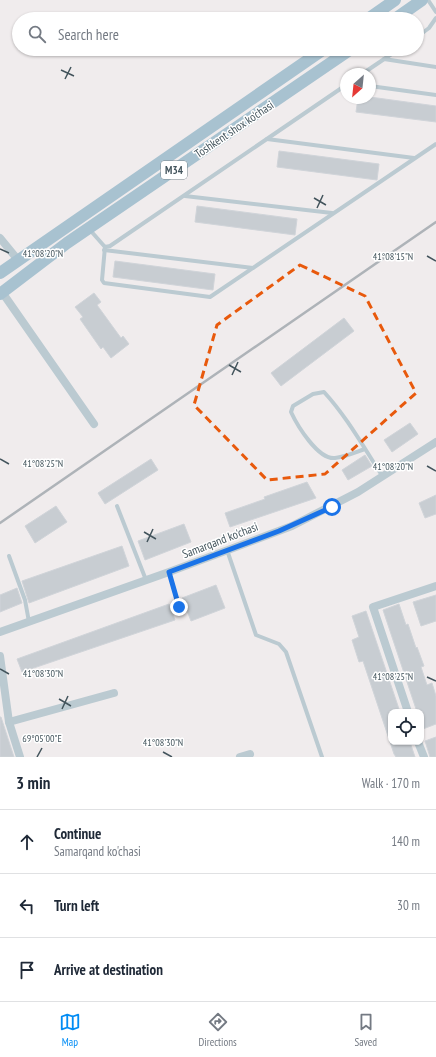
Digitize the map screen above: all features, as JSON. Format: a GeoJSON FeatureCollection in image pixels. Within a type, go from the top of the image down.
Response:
{"type":"FeatureCollection","features":[{"type":"Feature","properties":{"kind":"main road"},"geometry":{"type":"LineString","coordinates":[[378,12],[395,0]]}},
{"type":"Feature","properties":{"kind":"main road"},"geometry":{"type":"LineString","coordinates":[[405,12],[422,0]]}},
{"type":"Feature","properties":{"kind":"main road","name":"Toshkent shox ko'chasi"},"geometry":{"type":"LineString","coordinates":[[0,273],[314,56]]}},
{"type":"Feature","properties":{"kind":"main road","name":"Toshkent shox ko'chasi"},"geometry":{"type":"LineString","coordinates":[[1,293],[67,244],[341,56]]}},
{"type":"Feature","properties":{"kind":"main road"},"geometry":{"type":"LineString","coordinates":[[59,231],[67,244]]}},
{"type":"Feature","properties":{"kind":"street"},"geometry":{"type":"LineString","coordinates":[[0,238],[18,260]]}},
{"type":"Feature","properties":{"kind":"street"},"geometry":{"type":"LineString","coordinates":[[1,293],[94,424]]}},
{"type":"Feature","properties":{"kind":"street","name":"Samarqand ko'chasi"},"geometry":{"type":"LineString","coordinates":[[0,632],[279,531],[318,514],[383,477],[436,442]]}},
{"type":"Feature","properties":{"kind":"street"},"geometry":{"type":"LineString","coordinates":[[407,709],[373,607],[436,586]]}},
{"type":"Feature","properties":{"kind":"street"},"geometry":{"type":"LineString","coordinates":[[0,656],[9,722],[20,757]]}},
{"type":"Feature","properties":{"kind":"street"},"geometry":{"type":"LineString","coordinates":[[9,722],[114,693]]}},
{"type":"Feature","properties":{"kind":"street"},"geometry":{"type":"LineString","coordinates":[[419,745],[424,757]]}},
{"type":"Feature","properties":{"kind":"street"},"geometry":{"type":"LineString","coordinates":[[240,757],[250,754]]}},
{"type":"Feature","properties":{"kind":"lane"},"geometry":{"type":"LineString","coordinates":[[428,0],[436,12]]}},
{"type":"Feature","properties":{"kind":"lane"},"geometry":{"type":"LineString","coordinates":[[424,32],[430,28],[436,18]]}},
{"type":"Feature","properties":{"kind":"lane"},"geometry":{"type":"LineString","coordinates":[[430,28],[436,29]]}},
{"type":"Feature","properties":{"kind":"lane"},"geometry":{"type":"LineString","coordinates":[[371,68],[388,56]]}},
{"type":"Feature","properties":{"kind":"lane"},"geometry":{"type":"LineString","coordinates":[[384,59],[436,67]]}},
{"type":"Feature","properties":{"kind":"lane"},"geometry":{"type":"LineString","coordinates":[[376,87],[436,95]]}},
{"type":"Feature","properties":{"kind":"lane"},"geometry":{"type":"LineString","coordinates":[[105,248],[340,89]]}},
{"type":"Feature","properties":{"kind":"lane"},"geometry":{"type":"LineString","coordinates":[[267,139],[414,158]]}},
{"type":"Feature","properties":{"kind":"lane"},"geometry":{"type":"LineString","coordinates":[[105,248],[102,280],[104,283],[204,297],[214,295],[332,213],[436,144]]}},
{"type":"Feature","properties":{"kind":"lane"},"geometry":{"type":"LineString","coordinates":[[184,196],[332,213]]}},
{"type":"Feature","properties":{"kind":"lane"},"geometry":{"type":"LineString","coordinates":[[89,229],[105,248],[253,268]]}},
{"type":"Feature","properties":{"kind":"lane"},"geometry":{"type":"LineString","coordinates":[[365,449],[334,458],[319,453],[295,421],[291,412],[293,406],[313,394],[324,392],[335,404],[365,449],[383,477]]}},
{"type":"Feature","properties":{"kind":"lane"},"geometry":{"type":"LineString","coordinates":[[117,506],[146,580]]}},
{"type":"Feature","properties":{"kind":"lane"},"geometry":{"type":"LineString","coordinates":[[227,550],[256,635],[279,644],[286,652],[322,757]]}},
{"type":"Feature","properties":{"kind":"lane"},"geometry":{"type":"LineString","coordinates":[[9,556],[24,600],[29,622]]}},
{"type":"Feature","properties":{"kind":"lane"},"geometry":{"type":"LineString","coordinates":[[169,572],[179,607]]}},
{"type":"Feature","properties":{"kind":"highlighted area"},"geometry":{"type":"Polygon","coordinates":[[[300,265],[365,296],[416,393],[325,474],[267,480],[194,405],[217,325],[300,265]]]}},
{"type":"Feature","properties":{"kind":"building"},"geometry":{"type":"Polygon","coordinates":[[[376,98],[436,106],[436,122],[356,112],[357,104],[376,104],[376,98]]]}},
{"type":"Feature","properties":{"kind":"building"},"geometry":{"type":"Polygon","coordinates":[[[279,151],[379,164],[377,180],[277,167],[279,151]]]}},
{"type":"Feature","properties":{"kind":"building"},"geometry":{"type":"Polygon","coordinates":[[[197,206],[297,219],[295,235],[195,222],[197,206]]]}},
{"type":"Feature","properties":{"kind":"building"},"geometry":{"type":"Polygon","coordinates":[[[115,261],[215,274],[213,290],[113,277],[115,261]]]}},
{"type":"Feature","properties":{"kind":"building"},"geometry":{"type":"Polygon","coordinates":[[[94,293],[101,302],[97,305],[121,338],[123,336],[129,344],[111,358],[103,347],[101,349],[80,319],[83,317],[75,307],[94,293]]]}},
{"type":"Feature","properties":{"kind":"building"},"geometry":{"type":"Polygon","coordinates":[[[344,318],[354,331],[281,386],[271,373],[344,318]]]}},
{"type":"Feature","properties":{"kind":"building"},"geometry":{"type":"Polygon","coordinates":[[[410,423],[418,434],[392,452],[384,440],[410,423]]]}},
{"type":"Feature","properties":{"kind":"building"},"geometry":{"type":"Polygon","coordinates":[[[365,455],[372,466],[348,480],[342,470],[365,455]]]}},
{"type":"Feature","properties":{"kind":"building"},"geometry":{"type":"Polygon","coordinates":[[[151,459],[158,470],[105,504],[98,493],[151,459]]]}},
{"type":"Feature","properties":{"kind":"building"},"geometry":{"type":"Polygon","coordinates":[[[307,482],[316,498],[230,527],[225,513],[307,482]]]}},
{"type":"Feature","properties":{"kind":"building"},"geometry":{"type":"Polygon","coordinates":[[[436,495],[436,514],[425,518],[419,503],[436,495]]]}},
{"type":"Feature","properties":{"kind":"building"},"geometry":{"type":"Polygon","coordinates":[[[56,506],[67,522],[35,543],[25,526],[56,506]]]}},
{"type":"Feature","properties":{"kind":"building"},"geometry":{"type":"Polygon","coordinates":[[[184,524],[191,542],[145,560],[138,541],[184,524]]]}},
{"type":"Feature","properties":{"kind":"building"},"geometry":{"type":"Polygon","coordinates":[[[122,546],[129,566],[29,603],[22,581],[122,546]]]}},
{"type":"Feature","properties":{"kind":"building"},"geometry":{"type":"Polygon","coordinates":[[[216,585],[225,608],[191,621],[182,598],[216,585]]]}},
{"type":"Feature","properties":{"kind":"building"},"geometry":{"type":"Polygon","coordinates":[[[17,588],[22,603],[0,612],[0,595],[17,588]]]}},
{"type":"Feature","properties":{"kind":"building"},"geometry":{"type":"Polygon","coordinates":[[[436,595],[436,621],[421,626],[413,602],[436,595]]]}},
{"type":"Feature","properties":{"kind":"building"},"geometry":{"type":"Polygon","coordinates":[[[169,604],[175,620],[22,672],[17,659],[169,604]]]}},
{"type":"Feature","properties":{"kind":"building"},"geometry":{"type":"Polygon","coordinates":[[[399,604],[406,625],[408,624],[424,666],[421,667],[427,685],[432,683],[436,696],[436,724],[424,729],[424,709],[416,709],[383,610],[399,604]]]}},
{"type":"Feature","properties":{"kind":"building"},"geometry":{"type":"Polygon","coordinates":[[[366,611],[399,709],[388,709],[388,736],[363,661],[359,662],[352,640],[359,637],[352,616],[366,611]]]}},
{"type":"Feature","properties":{"kind":"building"},"geometry":{"type":"Polygon","coordinates":[[[1,717],[14,757],[0,757],[1,717]]]}},
{"type":"Feature","properties":{"kind":"building"},"geometry":{"type":"Polygon","coordinates":[[[436,737],[436,757],[430,757],[425,741],[436,737]]]}},
{"type":"Feature","properties":{"kind":"building"},"geometry":{"type":"Polygon","coordinates":[[[391,745],[411,745],[415,757],[396,757],[391,745]]]}},
{"type":"Feature","properties":{"kind":"railway"},"geometry":{"type":"LineString","coordinates":[[0,523],[436,222]]}},
{"type":"Feature","properties":{"kind":"route"},"geometry":{"type":"LineString","coordinates":[[179,607],[169,572],[279,531],[332,507]]}}]}
